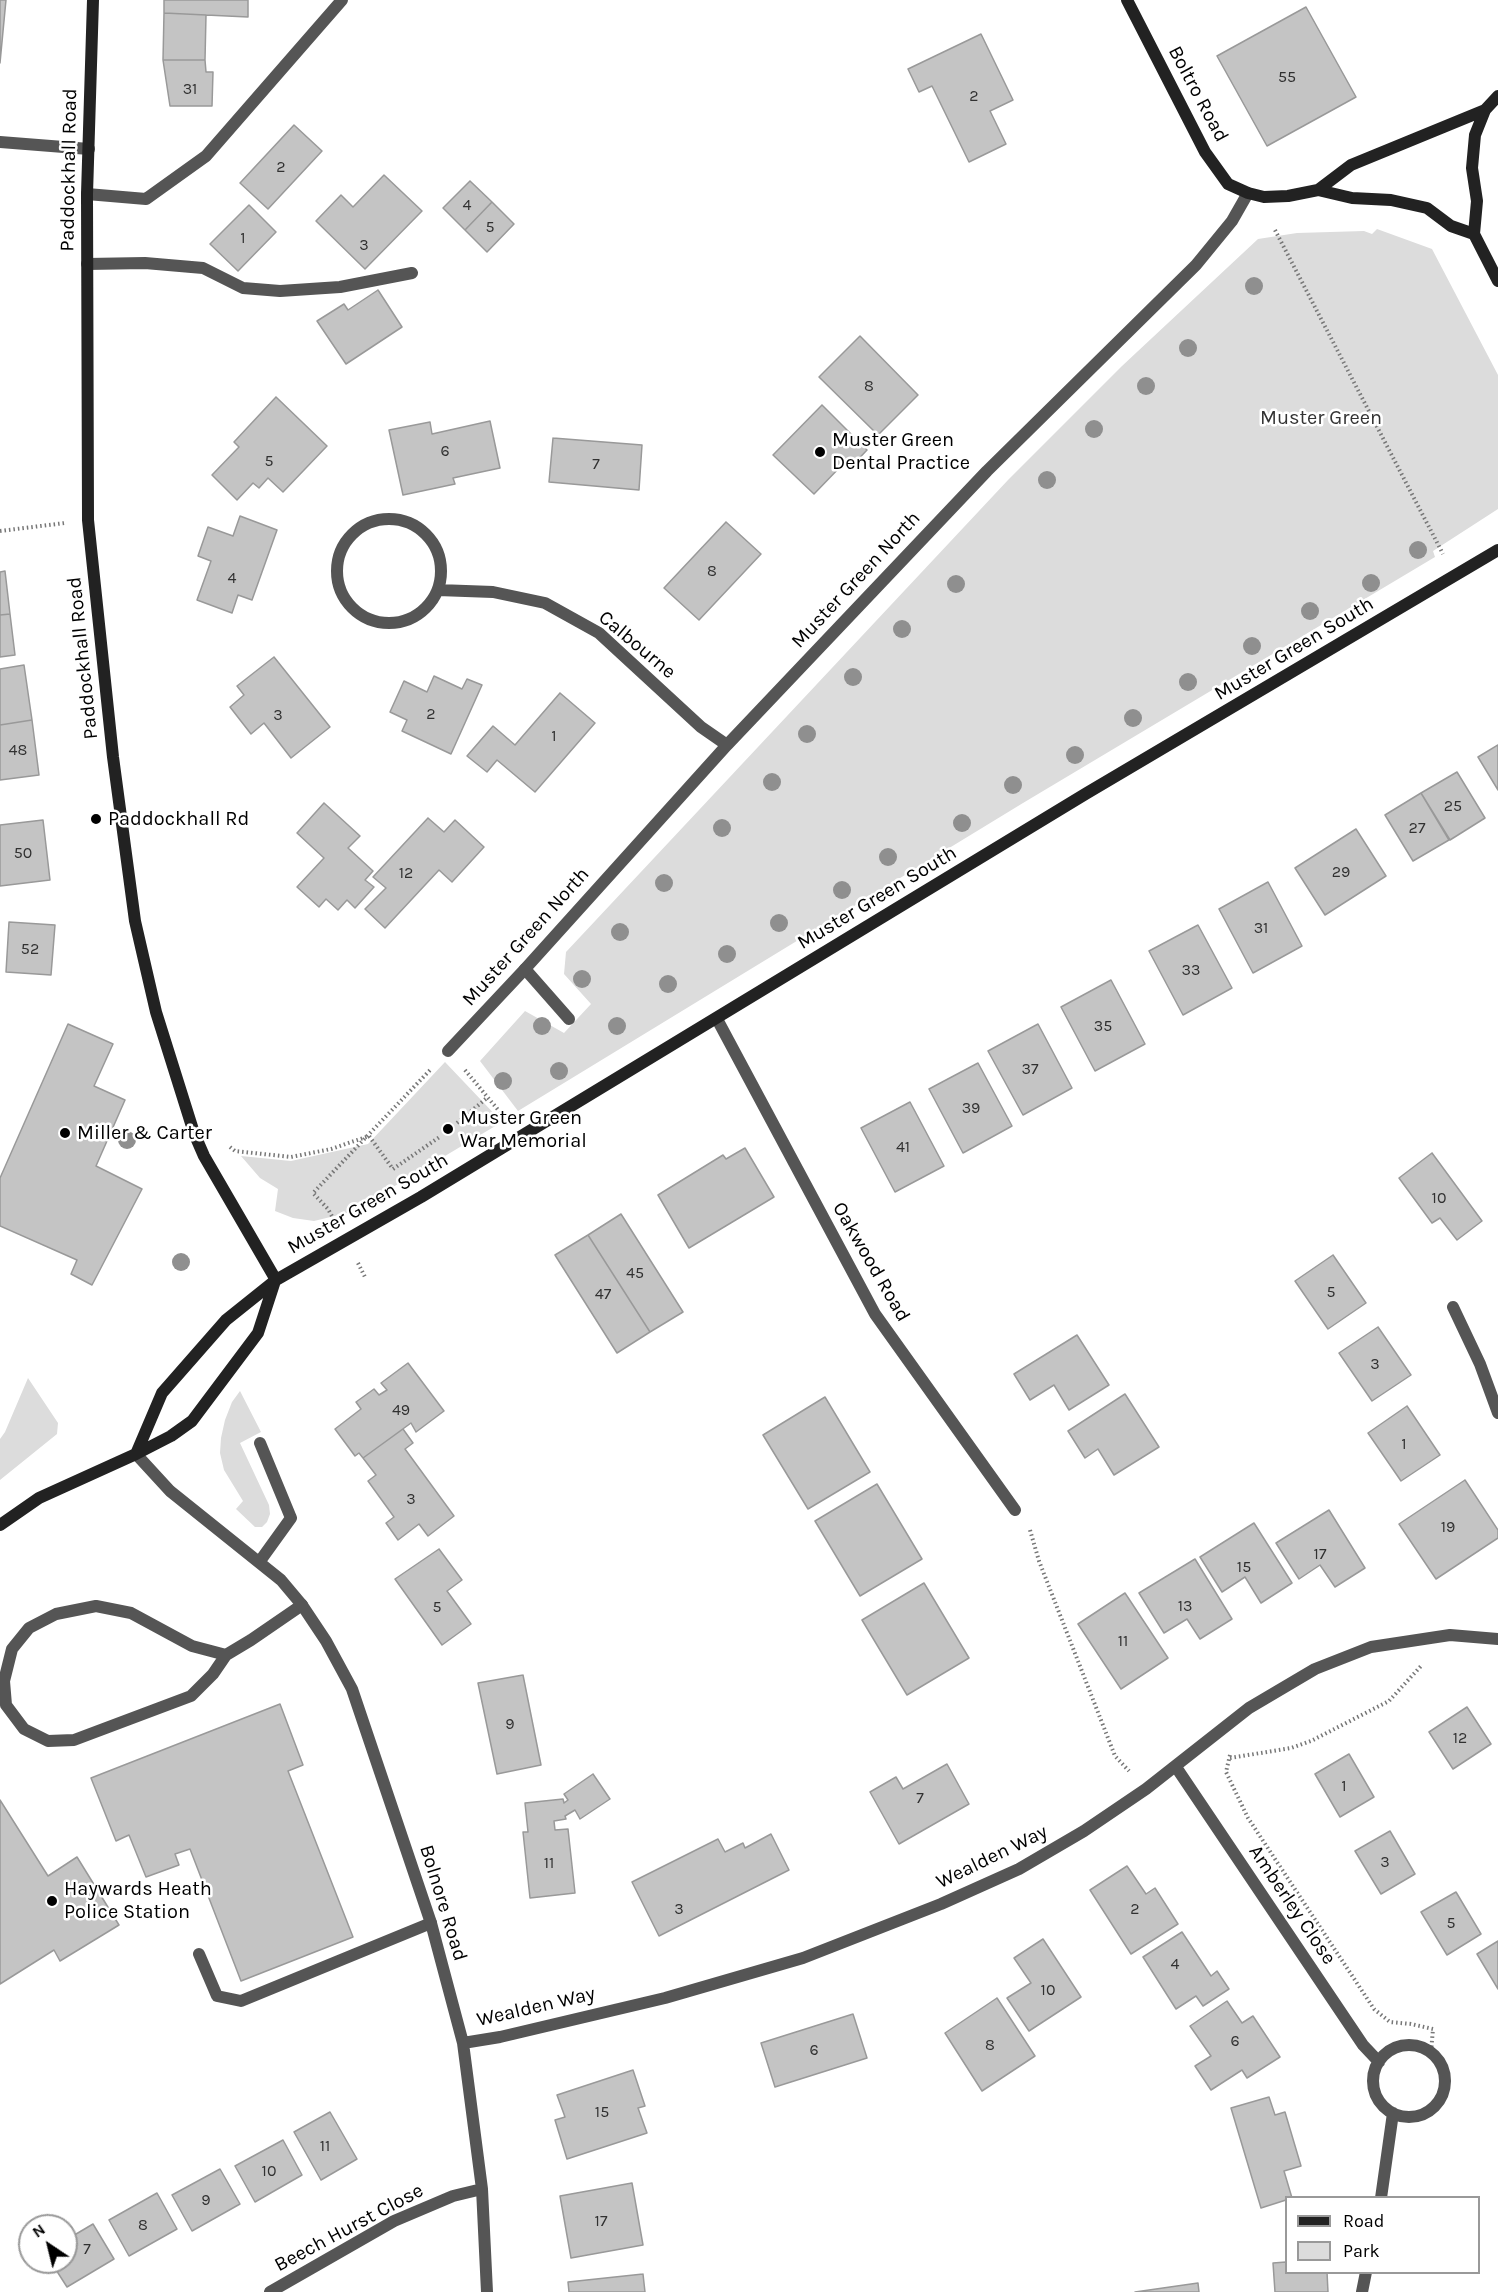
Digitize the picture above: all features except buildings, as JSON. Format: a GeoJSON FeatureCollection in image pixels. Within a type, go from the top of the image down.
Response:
{"type":"FeatureCollection","features":[{"type":"Feature","properties":{"kind":"main road","name":"Paddockhall Road"},"geometry":{"type":"LineString","coordinates":[[93,0],[87,194],[88,520],[113,757],[135,921],[156,1012],[194,1132],[204,1156],[237,1209],[276,1280]]}},
{"type":"Feature","properties":{"kind":"main road","name":"Boltro Road"},"geometry":{"type":"LineString","coordinates":[[1127,0],[1205,152],[1228,184],[1248,194]]}},
{"type":"Feature","properties":{"kind":"main road"},"geometry":{"type":"LineString","coordinates":[[1498,96],[1485,110],[1475,135],[1472,168],[1478,201],[1474,234],[1498,280]]}},
{"type":"Feature","properties":{"kind":"main road"},"geometry":{"type":"LineString","coordinates":[[1318,190],[1351,165],[1485,110]]}},
{"type":"Feature","properties":{"kind":"main road"},"geometry":{"type":"LineString","coordinates":[[1248,194],[1264,197],[1288,196],[1318,190],[1352,198],[1391,200],[1427,208],[1451,226],[1474,234]]}},
{"type":"Feature","properties":{"kind":"main road","name":"Muster Green South"},"geometry":{"type":"LineString","coordinates":[[136,1454],[162,1393],[226,1320],[276,1280],[421,1197],[1077,799],[1498,550]]}},
{"type":"Feature","properties":{"kind":"main road"},"geometry":{"type":"LineString","coordinates":[[0,1525],[39,1498],[171,1437],[192,1421],[258,1333],[276,1280]]}},
{"type":"Feature","properties":{"kind":"street"},"geometry":{"type":"LineString","coordinates":[[87,194],[146,199],[206,156],[342,0]]}},
{"type":"Feature","properties":{"kind":"street"},"geometry":{"type":"LineString","coordinates":[[0,142],[89,149]]}},
{"type":"Feature","properties":{"kind":"street","name":"Muster Green North"},"geometry":{"type":"LineString","coordinates":[[448,1051],[727,745],[987,471],[1196,265],[1232,221],[1248,194]]}},
{"type":"Feature","properties":{"kind":"street"},"geometry":{"type":"LineString","coordinates":[[87,264],[145,263],[203,268],[243,288],[280,291],[340,287],[412,273]]}},
{"type":"Feature","properties":{"kind":"street"},"geometry":{"type":"LineString","coordinates":[[388,519],[406,521],[419,528],[432,541],[441,566],[438,590],[428,606],[416,616],[398,623],[376,622],[360,615],[343,596],[336,571],[340,552],[350,535],[367,523],[388,519]]}},
{"type":"Feature","properties":{"kind":"street","name":"Calbourne"},"geometry":{"type":"LineString","coordinates":[[438,590],[493,592],[544,603],[599,633],[701,727],[727,745]]}},
{"type":"Feature","properties":{"kind":"street"},"geometry":{"type":"LineString","coordinates":[[525,969],[569,1019]]}},
{"type":"Feature","properties":{"kind":"street","name":"Oakwood Road"},"geometry":{"type":"LineString","coordinates":[[717,1019],[875,1314],[1015,1510]]}},
{"type":"Feature","properties":{"kind":"street"},"geometry":{"type":"LineString","coordinates":[[1454,1307],[1480,1364],[1498,1413]]}},
{"type":"Feature","properties":{"kind":"street"},"geometry":{"type":"LineString","coordinates":[[260,1443],[291,1518],[260,1561]]}},
{"type":"Feature","properties":{"kind":"street","name":"Bolnore Road"},"geometry":{"type":"LineString","coordinates":[[136,1454],[170,1491],[260,1561],[280,1580],[302,1605],[326,1641],[352,1689],[431,1923],[463,2043],[482,2188],[487,2292]]}},
{"type":"Feature","properties":{"kind":"street"},"geometry":{"type":"LineString","coordinates":[[226,1655],[192,1646],[131,1612],[96,1606],[56,1614],[29,1628],[12,1649],[4,1681],[6,1705],[24,1729],[48,1741],[74,1740],[191,1696],[213,1674],[226,1655],[302,1605]]}},
{"type":"Feature","properties":{"kind":"street","name":"Wealden Way"},"geometry":{"type":"LineString","coordinates":[[463,2043],[665,1998],[803,1958],[941,1904],[1019,1869],[1084,1831],[1176,1767],[1249,1708],[1315,1669],[1371,1647],[1450,1635],[1498,1639]]}},
{"type":"Feature","properties":{"kind":"street","name":"Amberley Close"},"geometry":{"type":"LineString","coordinates":[[1176,1767],[1363,2044],[1379,2062]]}},
{"type":"Feature","properties":{"kind":"street"},"geometry":{"type":"LineString","coordinates":[[199,1954],[217,1996],[241,2001],[431,1923]]}},
{"type":"Feature","properties":{"kind":"street"},"geometry":{"type":"LineString","coordinates":[[1420,2046],[1431,2052],[1439,2061],[1446,2083],[1437,2105],[1427,2112],[1404,2117],[1383,2106],[1374,2085],[1374,2073],[1379,2062],[1388,2051],[1397,2047],[1420,2046]]}},
{"type":"Feature","properties":{"kind":"street"},"geometry":{"type":"LineString","coordinates":[[1380,2196],[1393,2113]]}},
{"type":"Feature","properties":{"kind":"street","name":"Beech Hurst Close"},"geometry":{"type":"LineString","coordinates":[[270,2292],[394,2221],[453,2196],[482,2188]]}},
{"type":"Feature","properties":{"kind":"street"},"geometry":{"type":"LineString","coordinates":[[1362,2292],[1366,2274]]}},
{"type":"Feature","properties":{"kind":"path"},"geometry":{"type":"LineString","coordinates":[[1275,230],[1455,576]]}},
{"type":"Feature","properties":{"kind":"path"},"geometry":{"type":"LineString","coordinates":[[0,531],[88,520]]}},
{"type":"Feature","properties":{"kind":"path"},"geometry":{"type":"LineString","coordinates":[[313,1193],[448,1051],[520,1136]]}},
{"type":"Feature","properties":{"kind":"path"},"geometry":{"type":"LineString","coordinates":[[457,1122],[488,1096]]}},
{"type":"Feature","properties":{"kind":"path"},"geometry":{"type":"LineString","coordinates":[[369,1136],[393,1168],[441,1136]]}},
{"type":"Feature","properties":{"kind":"path"},"geometry":{"type":"LineString","coordinates":[[224,1142],[235,1151],[291,1157],[331,1149],[369,1136]]}},
{"type":"Feature","properties":{"kind":"path"},"geometry":{"type":"LineString","coordinates":[[1015,1510],[1032,1532],[1039,1561],[1115,1756],[1146,1789]]}},
{"type":"Feature","properties":{"kind":"path"},"geometry":{"type":"LineString","coordinates":[[1230,1758],[1291,1748],[1311,1741],[1389,1701],[1450,1635]]}},
{"type":"Feature","properties":{"kind":"path"},"geometry":{"type":"LineString","coordinates":[[1227,1727],[1230,1758],[1226,1772],[1248,1818],[1374,2009],[1390,2022],[1433,2029],[1431,2052]]}},
{"type":"Feature","properties":{"kind":"green space","name":"Muster Green"},"geometry":{"type":"Polygon","coordinates":[[[1377,229],[1432,249],[1498,375],[1498,509],[1433,551],[1435,557],[1023,803],[518,1111],[480,1061],[525,1011],[564,1033],[591,1004],[564,974],[566,952],[1008,480],[1122,366],[1258,239],[1297,233],[1364,231],[1372,234],[1377,229]]]}},
{"type":"Feature","properties":{"kind":"green space"},"geometry":{"type":"Polygon","coordinates":[[[445,1062],[502,1122],[351,1212],[314,1221],[293,1218],[275,1211],[278,1189],[260,1178],[241,1156],[291,1161],[368,1144],[445,1062]]]}},
{"type":"Feature","properties":{"kind":"green space"},"geometry":{"type":"Polygon","coordinates":[[[28,1378],[58,1423],[57,1434],[0,1480],[0,1439],[28,1378]]]}},
{"type":"Feature","properties":{"kind":"green space"},"geometry":{"type":"Polygon","coordinates":[[[240,1391],[261,1432],[240,1443],[269,1505],[270,1514],[262,1527],[255,1527],[236,1509],[243,1501],[224,1470],[220,1453],[225,1420],[232,1402],[240,1391]]]}},
{"type":"Feature","properties":{"kind":"place","name":"Muster Green Dental Practice"},"geometry":{"type":"Point","coordinates":[820,452]}},
{"type":"Feature","properties":{"kind":"place","name":"Paddockhall Rd"},"geometry":{"type":"Point","coordinates":[96,819]}},
{"type":"Feature","properties":{"kind":"place","name":"Muster Green War Memorial"},"geometry":{"type":"Point","coordinates":[448,1129]}},
{"type":"Feature","properties":{"kind":"place","name":"Miller & Carter"},"geometry":{"type":"Point","coordinates":[65,1133]}},
{"type":"Feature","properties":{"kind":"place","name":"Haywards Heath Police Station"},"geometry":{"type":"Point","coordinates":[52,1901]}}]}
